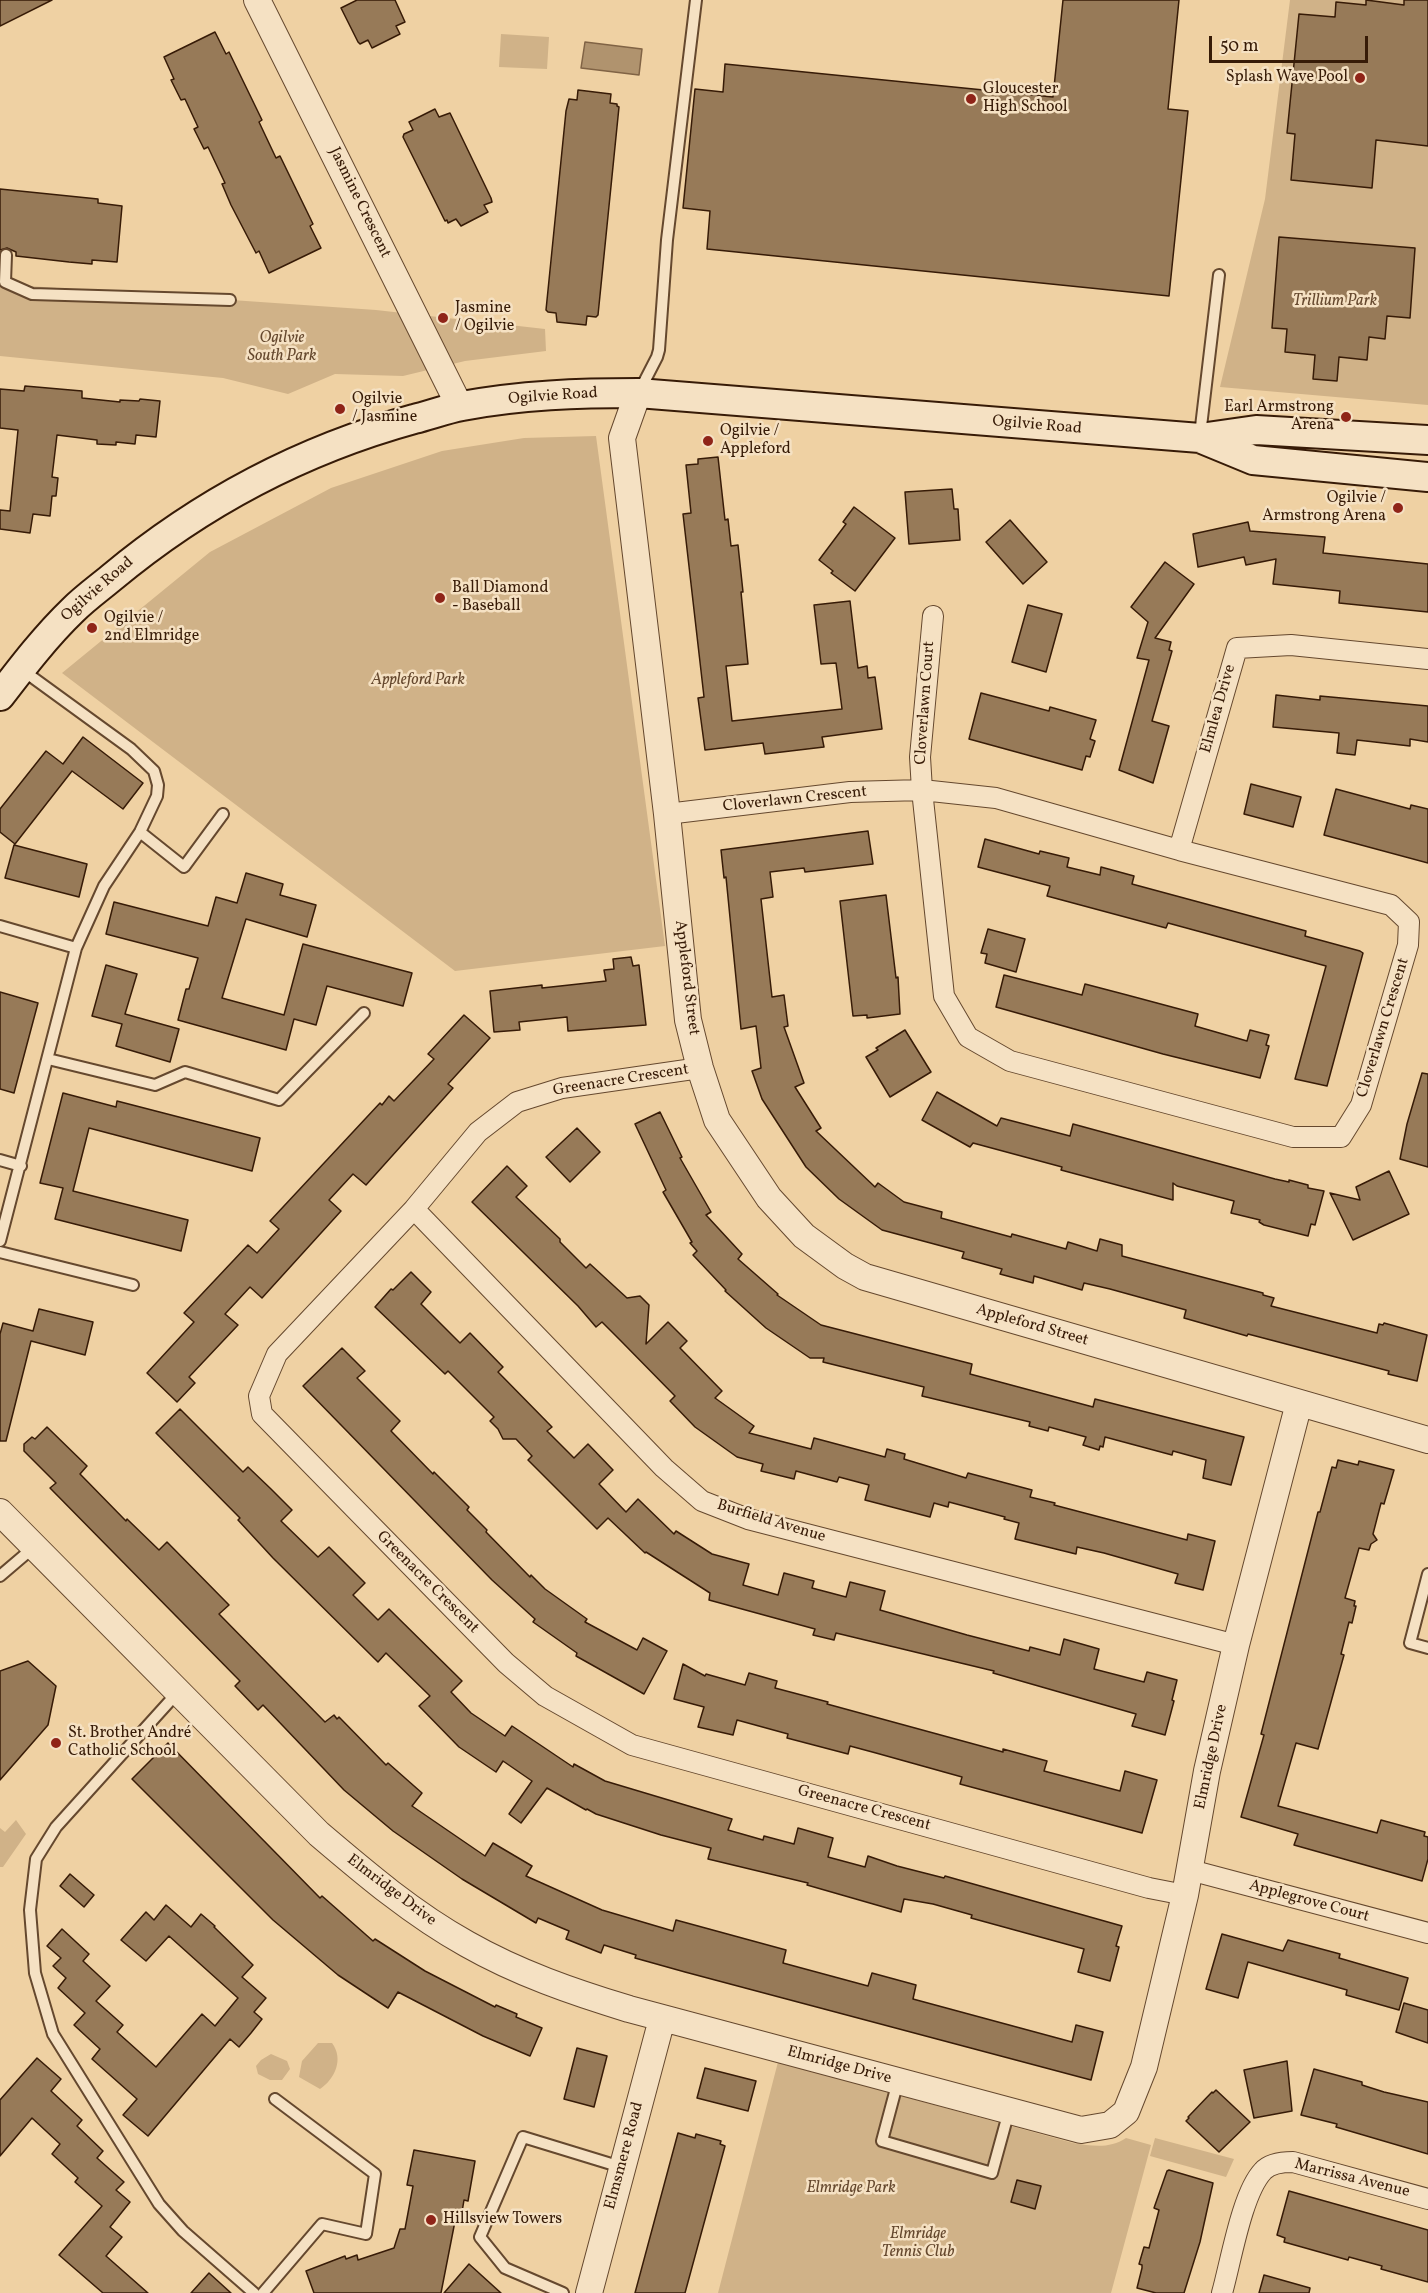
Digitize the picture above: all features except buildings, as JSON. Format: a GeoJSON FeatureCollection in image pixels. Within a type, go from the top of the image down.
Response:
{"type":"FeatureCollection","features":[{"type":"Feature","properties":{"kind":"main road","name":"Ogilvie Road"},"geometry":{"type":"LineString","coordinates":[[0,696],[49,634],[75,608],[135,558],[182,523],[292,462],[357,435],[460,407],[520,397],[583,393],[638,393],[1200,438],[1256,430],[1428,440]]}},
{"type":"Feature","properties":{"kind":"main road","name":"Ogilvie Road"},"geometry":{"type":"LineString","coordinates":[[1200,438],[1253,460],[1428,477]]}},
{"type":"Feature","properties":{"kind":"street","name":"Jasmine Crescent"},"geometry":{"type":"LineString","coordinates":[[258,0],[460,407]]}},
{"type":"Feature","properties":{"kind":"street","name":"Appleford Street"},"geometry":{"type":"LineString","coordinates":[[638,393],[621,438],[668,814],[688,1020],[700,1068],[717,1120],[769,1198],[804,1236],[845,1266],[865,1277],[1428,1440]]}},
{"type":"Feature","properties":{"kind":"street","name":"Cloverlawn Court"},"geometry":{"type":"LineString","coordinates":[[922,790],[920,757],[933,616]]}},
{"type":"Feature","properties":{"kind":"street","name":"Elmlea Drive"},"geometry":{"type":"LineString","coordinates":[[1179,850],[1237,648],[1291,645],[1428,659]]}},
{"type":"Feature","properties":{"kind":"street","name":"Cloverlawn Crescent"},"geometry":{"type":"LineString","coordinates":[[668,814],[850,792],[922,790],[996,798],[1179,850],[1391,905],[1409,922],[1408,945],[1361,1105],[1341,1137],[1293,1137],[1010,1061],[968,1038],[944,996],[922,790]]}},
{"type":"Feature","properties":{"kind":"street","name":"Greenacre Crescent"},"geometry":{"type":"LineString","coordinates":[[700,1068],[562,1088],[517,1102],[478,1132],[414,1209],[277,1354],[259,1396],[262,1414],[506,1664],[545,1696],[632,1745],[1149,1888],[1187,1883]]}},
{"type":"Feature","properties":{"kind":"street","name":"Burfield Avenue"},"geometry":{"type":"LineString","coordinates":[[414,1209],[664,1468],[702,1501],[748,1519],[1236,1645]]}},
{"type":"Feature","properties":{"kind":"street","name":"Elmridge Drive"},"geometry":{"type":"LineString","coordinates":[[0,1512],[319,1834],[370,1878],[419,1914],[467,1944],[521,1971],[576,1993],[662,2019],[1081,2130],[1110,2125],[1126,2112],[1144,2067],[1187,1883],[1207,1771],[1236,1645],[1299,1403]]}},
{"type":"Feature","properties":{"kind":"street","name":"Applegrove Court"},"geometry":{"type":"LineString","coordinates":[[1187,1883],[1428,1933]]}},
{"type":"Feature","properties":{"kind":"street","name":"Elmsmere Road"},"geometry":{"type":"LineString","coordinates":[[589,2293],[662,2019]]}},
{"type":"Feature","properties":{"kind":"street","name":"Marrissa Avenue"},"geometry":{"type":"LineString","coordinates":[[1222,2293],[1249,2190],[1264,2169],[1280,2163],[1293,2162],[1428,2199]]}},
{"type":"Feature","properties":{"kind":"lane"},"geometry":{"type":"LineString","coordinates":[[638,393],[659,350],[667,240],[696,0]]}},
{"type":"Feature","properties":{"kind":"lane"},"geometry":{"type":"LineString","coordinates":[[6,255],[4,282],[32,294],[231,300]]}},
{"type":"Feature","properties":{"kind":"lane"},"geometry":{"type":"LineString","coordinates":[[1200,438],[1219,275]]}},
{"type":"Feature","properties":{"kind":"lane"},"geometry":{"type":"LineString","coordinates":[[0,1241],[76,948],[104,886],[140,832],[157,796],[158,785],[154,771],[131,749],[21,669]]}},
{"type":"Feature","properties":{"kind":"lane"},"geometry":{"type":"LineString","coordinates":[[140,832],[184,867],[223,814]]}},
{"type":"Feature","properties":{"kind":"lane"},"geometry":{"type":"LineString","coordinates":[[0,926],[76,948]]}},
{"type":"Feature","properties":{"kind":"lane"},"geometry":{"type":"LineString","coordinates":[[48,1059],[155,1084],[185,1072],[279,1100],[364,1013]]}},
{"type":"Feature","properties":{"kind":"lane"},"geometry":{"type":"LineString","coordinates":[[0,1160],[21,1166]]}},
{"type":"Feature","properties":{"kind":"lane"},"geometry":{"type":"LineString","coordinates":[[0,1252],[133,1285]]}},
{"type":"Feature","properties":{"kind":"lane"},"geometry":{"type":"LineString","coordinates":[[0,1575],[34,1547]]}},
{"type":"Feature","properties":{"kind":"lane"},"geometry":{"type":"LineString","coordinates":[[1428,1574],[1426,1593],[1410,1643],[1428,1648]]}},
{"type":"Feature","properties":{"kind":"lane"},"geometry":{"type":"LineString","coordinates":[[178,1692],[56,1827],[36,1859],[30,1910],[35,1973],[53,2034],[159,2204],[183,2231],[255,2293]]}},
{"type":"Feature","properties":{"kind":"lane"},"geometry":{"type":"LineString","coordinates":[[898,2081],[882,2141],[992,2173],[1009,2110]]}},
{"type":"Feature","properties":{"kind":"lane"},"geometry":{"type":"LineString","coordinates":[[263,2293],[322,2224],[366,2234],[375,2174],[275,2099]]}},
{"type":"Feature","properties":{"kind":"lane"},"geometry":{"type":"LineString","coordinates":[[563,2293],[505,2268],[480,2237],[523,2137],[621,2167]]}},
{"type":"Feature","properties":{"kind":"green space","name":"Trillium Park"},"geometry":{"type":"Polygon","coordinates":[[[1290,0],[1428,0],[1428,405],[1220,387],[1265,199],[1290,0]]]}},
{"type":"Feature","properties":{"kind":"green space"},"geometry":{"type":"Polygon","coordinates":[[[501,34],[549,37],[547,69],[499,67],[501,34]]]}},
{"type":"Feature","properties":{"kind":"green space","name":"Ogilvie South Park"},"geometry":{"type":"Polygon","coordinates":[[[0,284],[376,310],[545,329],[546,351],[465,361],[403,376],[335,374],[288,394],[223,378],[0,356],[0,284]]]}},
{"type":"Feature","properties":{"kind":"green space","name":"Appleford Park"},"geometry":{"type":"Polygon","coordinates":[[[596,436],[665,946],[455,971],[62,673],[210,552],[331,488],[442,451],[524,438],[596,436]]]}},
{"type":"Feature","properties":{"kind":"green space"},"geometry":{"type":"Polygon","coordinates":[[[16,1820],[26,1834],[3,1867],[0,1867],[0,1828],[5,1832],[16,1820]]]}},
{"type":"Feature","properties":{"kind":"green space"},"geometry":{"type":"Polygon","coordinates":[[[318,2043],[332,2043],[337,2056],[334,2074],[320,2089],[299,2077],[302,2061],[318,2043]]]}},
{"type":"Feature","properties":{"kind":"green space"},"geometry":{"type":"Polygon","coordinates":[[[271,2054],[287,2061],[290,2069],[282,2080],[270,2080],[258,2074],[256,2066],[271,2054]]]}},
{"type":"Feature","properties":{"kind":"green space","name":"Elmridge Park"},"geometry":{"type":"Polygon","coordinates":[[[778,2062],[1073,2143],[1107,2145],[1126,2138],[1151,2145],[1111,2293],[718,2293],[778,2062]]]}},
{"type":"Feature","properties":{"kind":"green space"},"geometry":{"type":"Polygon","coordinates":[[[1155,2138],[1234,2159],[1226,2177],[1150,2156],[1155,2138]]]}},
{"type":"Feature","properties":{"kind":"shaded area"},"geometry":{"type":"Polygon","coordinates":[[[585,42],[642,49],[639,75],[581,68],[585,42]]]}},
{"type":"Feature","properties":{"kind":"place","name":"Splash Wave Pool"},"geometry":{"type":"Point","coordinates":[1360,78]}},
{"type":"Feature","properties":{"kind":"place","name":"Gloucester High School"},"geometry":{"type":"Point","coordinates":[971,99]}},
{"type":"Feature","properties":{"kind":"place","name":"Jasmine / Ogilvie"},"geometry":{"type":"Point","coordinates":[443,318]}},
{"type":"Feature","properties":{"kind":"place","name":"Ogilvie / Jasmine"},"geometry":{"type":"Point","coordinates":[340,409]}},
{"type":"Feature","properties":{"kind":"place","name":"Earl Armstrong Arena"},"geometry":{"type":"Point","coordinates":[1346,417]}},
{"type":"Feature","properties":{"kind":"place","name":"Ogilvie / Appleford"},"geometry":{"type":"Point","coordinates":[708,441]}},
{"type":"Feature","properties":{"kind":"place","name":"Ogilvie / Armstrong Arena"},"geometry":{"type":"Point","coordinates":[1398,508]}},
{"type":"Feature","properties":{"kind":"place","name":"Ball Diamond - Baseball"},"geometry":{"type":"Point","coordinates":[440,598]}},
{"type":"Feature","properties":{"kind":"place","name":"Ogilvie / 2nd Elmridge"},"geometry":{"type":"Point","coordinates":[92,628]}},
{"type":"Feature","properties":{"kind":"place","name":"St. Brother André Catholic School"},"geometry":{"type":"Point","coordinates":[56,1743]}},
{"type":"Feature","properties":{"kind":"place","name":"Hillsview Towers"},"geometry":{"type":"Point","coordinates":[431,2220]}},
{"type":"Feature","properties":{"kind":"park label","name":"Elmridge Tennis Club"},"geometry":{"type":"Point","coordinates":[918,2244]}}]}
